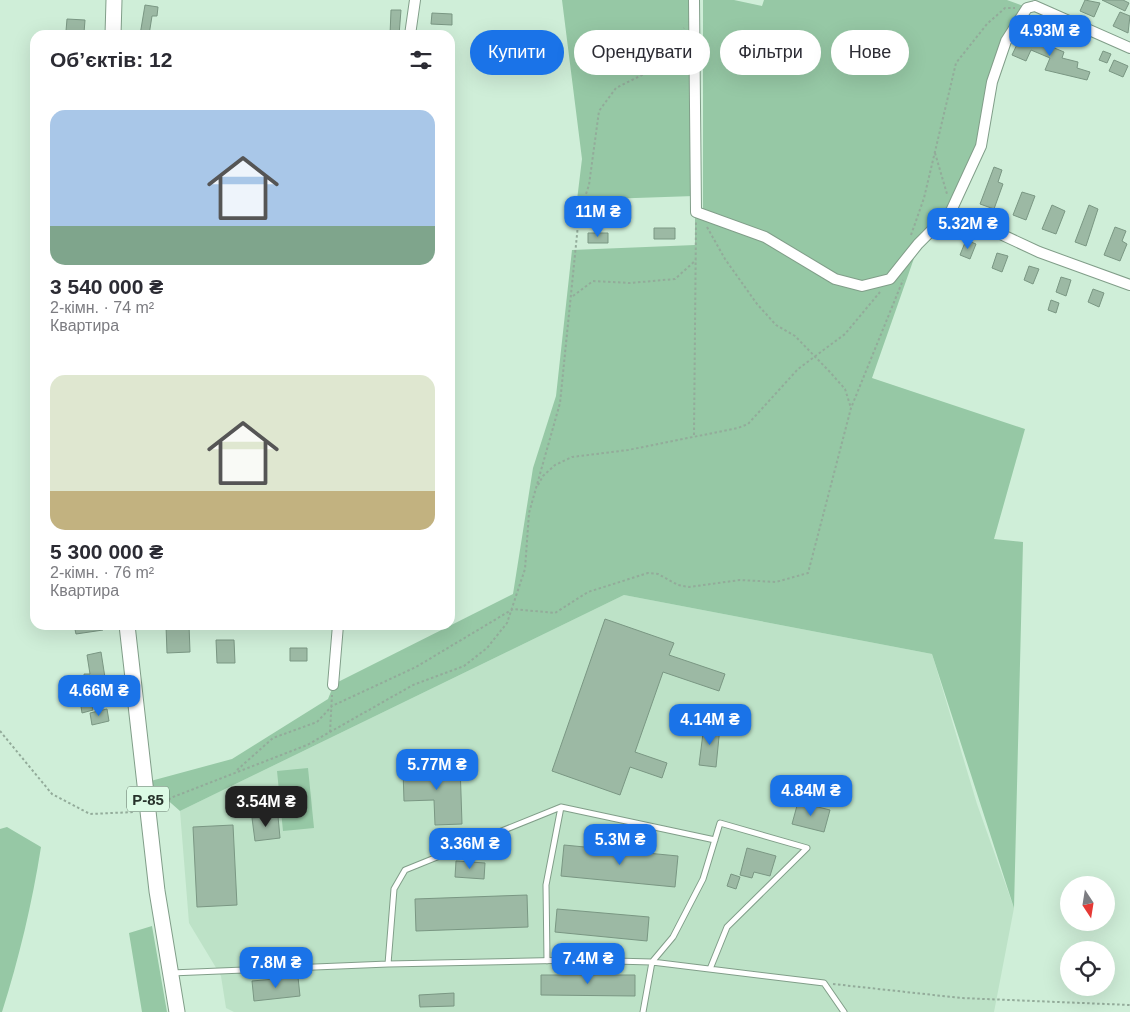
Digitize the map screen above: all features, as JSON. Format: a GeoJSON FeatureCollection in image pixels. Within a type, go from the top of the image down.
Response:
{"type":"FeatureCollection","features":[{"type":"Feature","properties":{"kind":"main road"},"geometry":{"type":"LineString","coordinates":[[113,30],[114,0]]}},
{"type":"Feature","properties":{"kind":"main road","name":"Р-85"},"geometry":{"type":"LineString","coordinates":[[128,630],[157,891],[177,1012]]}},
{"type":"Feature","properties":{"kind":"street"},"geometry":{"type":"LineString","coordinates":[[411,30],[415,0]]}},
{"type":"Feature","properties":{"kind":"street"},"geometry":{"type":"LineString","coordinates":[[694,0],[696,212],[765,237],[835,279],[862,286],[890,279],[918,244],[951,211],[981,146],[992,82],[1006,41],[1033,5],[1130,48]]}},
{"type":"Feature","properties":{"kind":"street"},"geometry":{"type":"LineString","coordinates":[[951,211],[1039,252],[1130,285]]}},
{"type":"Feature","properties":{"kind":"street"},"geometry":{"type":"LineString","coordinates":[[333,685],[338,630]]}},
{"type":"Feature","properties":{"kind":"lane"},"geometry":{"type":"LineString","coordinates":[[547,961],[546,885],[561,807]]}},
{"type":"Feature","properties":{"kind":"lane"},"geometry":{"type":"LineString","coordinates":[[388,964],[394,889],[404,870],[561,807],[715,840]]}},
{"type":"Feature","properties":{"kind":"lane"},"geometry":{"type":"LineString","coordinates":[[644,1012],[652,962],[673,937],[703,879],[720,823],[807,848],[727,927],[710,969]]}},
{"type":"Feature","properties":{"kind":"lane"},"geometry":{"type":"LineString","coordinates":[[171,973],[388,964],[547,961],[652,962],[824,983],[844,1012]]}},
{"type":"Feature","properties":{"kind":"path"},"geometry":{"type":"LineString","coordinates":[[908,243],[924,198],[956,63],[987,24],[1005,8],[1033,5]]}},
{"type":"Feature","properties":{"kind":"path"},"geometry":{"type":"LineString","coordinates":[[0,730],[52,794],[90,814],[149,812],[173,796],[307,745],[413,685],[464,666],[487,648],[507,623],[513,610],[525,570],[529,513],[560,403],[579,215],[589,185],[599,111],[616,88],[650,71],[694,15]]}},
{"type":"Feature","properties":{"kind":"path"},"geometry":{"type":"LineString","coordinates":[[935,151],[951,211]]}},
{"type":"Feature","properties":{"kind":"path"},"geometry":{"type":"LineString","coordinates":[[694,436],[696,212]]}},
{"type":"Feature","properties":{"kind":"path"},"geometry":{"type":"LineString","coordinates":[[696,212],[708,228],[725,259],[758,304],[776,325],[795,336],[845,389],[851,408]]}},
{"type":"Feature","properties":{"kind":"path"},"geometry":{"type":"LineString","coordinates":[[572,296],[593,282],[630,283],[675,279],[696,260]]}},
{"type":"Feature","properties":{"kind":"path"},"geometry":{"type":"LineString","coordinates":[[536,487],[543,476],[555,465],[572,457],[628,450],[738,428],[748,424],[785,381],[845,334],[890,279]]}},
{"type":"Feature","properties":{"kind":"path"},"geometry":{"type":"LineString","coordinates":[[235,772],[274,738],[317,722],[332,706],[416,667],[513,610],[555,613],[588,592],[648,573],[658,574],[678,585],[688,587],[740,580],[776,582],[808,573],[851,408],[903,280]]}},
{"type":"Feature","properties":{"kind":"path"},"geometry":{"type":"LineString","coordinates":[[330,732],[333,685]]}},
{"type":"Feature","properties":{"kind":"path"},"geometry":{"type":"LineString","coordinates":[[824,983],[962,998],[1130,1004]]}},
{"type":"Feature","properties":{"kind":"shaded area"},"geometry":{"type":"Polygon","coordinates":[[[562,0],[693,0],[693,30],[574,30],[574,75],[693,75],[694,196],[577,200],[582,159],[562,0]]]}},
{"type":"Feature","properties":{"kind":"shaded area"},"geometry":{"type":"Polygon","coordinates":[[[703,0],[734,0],[762,6],[764,0],[1007,0],[1026,7],[1005,41],[983,128],[950,210],[890,278],[862,285],[836,278],[765,236],[703,214],[703,75],[710,75],[710,30],[703,30],[703,0]]]}},
{"type":"Feature","properties":{"kind":"shaded area"},"geometry":{"type":"Polygon","coordinates":[[[695,213],[764,237],[835,279],[862,286],[891,280],[919,244],[872,378],[1025,429],[994,539],[1023,542],[1014,908],[932,654],[624,595],[180,811],[147,782],[232,759],[328,699],[334,684],[441,630],[455,630],[455,623],[513,594],[533,468],[556,396],[572,250],[695,245],[695,213]]]}},
{"type":"Feature","properties":{"kind":"shaded area"},"geometry":{"type":"Polygon","coordinates":[[[624,595],[932,654],[977,804],[1014,908],[994,1012],[234,1012],[226,1008],[221,976],[189,923],[180,811],[624,595]]]}},
{"type":"Feature","properties":{"kind":"shaded area"},"geometry":{"type":"Polygon","coordinates":[[[308,768],[314,828],[283,831],[277,771],[308,768]]]}},
{"type":"Feature","properties":{"kind":"shaded area"},"geometry":{"type":"Polygon","coordinates":[[[7,827],[41,847],[34,889],[19,951],[2,1012],[0,1012],[0,829],[7,827]]]}},
{"type":"Feature","properties":{"kind":"shaded area"},"geometry":{"type":"Polygon","coordinates":[[[152,926],[167,1012],[142,1012],[129,933],[152,926]]]}},
{"type":"Feature","properties":{"kind":"building"},"geometry":{"type":"Polygon","coordinates":[[[1085,0],[1100,3],[1094,17],[1080,11],[1085,0]]]}},
{"type":"Feature","properties":{"kind":"building"},"geometry":{"type":"Polygon","coordinates":[[[1102,0],[1123,0],[1129,3],[1125,11],[1102,0]]]}},
{"type":"Feature","properties":{"kind":"building"},"geometry":{"type":"Polygon","coordinates":[[[145,5],[158,7],[157,16],[152,16],[150,30],[141,30],[145,5]]]}},
{"type":"Feature","properties":{"kind":"building"},"geometry":{"type":"Polygon","coordinates":[[[391,10],[401,10],[399,30],[390,30],[391,10]]]}},
{"type":"Feature","properties":{"kind":"building"},"geometry":{"type":"Polygon","coordinates":[[[1120,12],[1130,16],[1128,33],[1113,26],[1120,12]]]}},
{"type":"Feature","properties":{"kind":"building"},"geometry":{"type":"Polygon","coordinates":[[[432,13],[452,14],[452,25],[431,24],[432,13]]]}},
{"type":"Feature","properties":{"kind":"building"},"geometry":{"type":"Polygon","coordinates":[[[67,19],[85,20],[84,30],[66,30],[67,19]]]}},
{"type":"Feature","properties":{"kind":"building"},"geometry":{"type":"Polygon","coordinates":[[[1049,31],[1057,34],[1052,47],[1064,52],[1062,58],[1078,62],[1077,68],[1090,72],[1087,80],[1045,70],[1050,58],[1031,50],[1026,61],[1012,55],[1021,36],[1043,45],[1049,31]]]}},
{"type":"Feature","properties":{"kind":"building"},"geometry":{"type":"Polygon","coordinates":[[[1103,51],[1111,54],[1107,63],[1099,60],[1103,51]]]}},
{"type":"Feature","properties":{"kind":"building"},"geometry":{"type":"Polygon","coordinates":[[[1114,60],[1128,66],[1123,77],[1109,71],[1114,60]]]}},
{"type":"Feature","properties":{"kind":"building"},"geometry":{"type":"Polygon","coordinates":[[[994,167],[1002,170],[998,182],[1003,184],[994,209],[980,204],[994,167]]]}},
{"type":"Feature","properties":{"kind":"building"},"geometry":{"type":"Polygon","coordinates":[[[1022,192],[1035,196],[1026,220],[1013,215],[1022,192]]]}},
{"type":"Feature","properties":{"kind":"building"},"geometry":{"type":"Polygon","coordinates":[[[1052,205],[1065,211],[1056,234],[1042,229],[1052,205]]]}},
{"type":"Feature","properties":{"kind":"building"},"geometry":{"type":"Polygon","coordinates":[[[1089,205],[1098,209],[1086,246],[1075,242],[1089,205]]]}},
{"type":"Feature","properties":{"kind":"building"},"geometry":{"type":"Polygon","coordinates":[[[1115,227],[1126,231],[1122,241],[1127,244],[1120,261],[1104,255],[1115,227]]]}},
{"type":"Feature","properties":{"kind":"building"},"geometry":{"type":"Polygon","coordinates":[[[654,228],[675,228],[675,239],[654,239],[654,228]]]}},
{"type":"Feature","properties":{"kind":"building"},"geometry":{"type":"Polygon","coordinates":[[[588,233],[608,233],[608,243],[588,243],[588,233]]]}},
{"type":"Feature","properties":{"kind":"building"},"geometry":{"type":"Polygon","coordinates":[[[966,240],[976,244],[970,259],[960,255],[966,240]]]}},
{"type":"Feature","properties":{"kind":"building"},"geometry":{"type":"Polygon","coordinates":[[[997,253],[1008,256],[1002,272],[992,268],[997,253]]]}},
{"type":"Feature","properties":{"kind":"building"},"geometry":{"type":"Polygon","coordinates":[[[1029,266],[1039,269],[1033,284],[1024,280],[1029,266]]]}},
{"type":"Feature","properties":{"kind":"building"},"geometry":{"type":"Polygon","coordinates":[[[1061,277],[1071,280],[1066,296],[1056,292],[1061,277]]]}},
{"type":"Feature","properties":{"kind":"building"},"geometry":{"type":"Polygon","coordinates":[[[1093,289],[1104,293],[1099,307],[1088,302],[1093,289]]]}},
{"type":"Feature","properties":{"kind":"building"},"geometry":{"type":"Polygon","coordinates":[[[1051,300],[1059,303],[1056,313],[1048,310],[1051,300]]]}},
{"type":"Feature","properties":{"kind":"building"},"geometry":{"type":"Polygon","coordinates":[[[605,619],[674,643],[669,655],[725,674],[719,691],[663,672],[635,752],[667,763],[662,778],[630,767],[620,795],[552,771],[605,619]]]}},
{"type":"Feature","properties":{"kind":"building"},"geometry":{"type":"Polygon","coordinates":[[[75,630],[103,630],[76,634],[75,630]]]}},
{"type":"Feature","properties":{"kind":"building"},"geometry":{"type":"Polygon","coordinates":[[[166,630],[189,630],[190,652],[167,653],[166,630]]]}},
{"type":"Feature","properties":{"kind":"building"},"geometry":{"type":"Polygon","coordinates":[[[216,640],[234,640],[235,663],[217,663],[216,640]]]}},
{"type":"Feature","properties":{"kind":"building"},"geometry":{"type":"Polygon","coordinates":[[[290,648],[307,648],[307,661],[290,661],[290,648]]]}},
{"type":"Feature","properties":{"kind":"building"},"geometry":{"type":"Polygon","coordinates":[[[101,652],[106,684],[85,686],[84,674],[90,674],[87,655],[101,652]]]}},
{"type":"Feature","properties":{"kind":"building"},"geometry":{"type":"Polygon","coordinates":[[[90,698],[93,710],[82,713],[80,700],[90,698]]]}},
{"type":"Feature","properties":{"kind":"building"},"geometry":{"type":"Polygon","coordinates":[[[107,709],[109,721],[92,725],[90,713],[107,709]]]}},
{"type":"Feature","properties":{"kind":"building"},"geometry":{"type":"Polygon","coordinates":[[[704,725],[720,727],[716,767],[699,765],[704,725]]]}},
{"type":"Feature","properties":{"kind":"building"},"geometry":{"type":"Polygon","coordinates":[[[460,764],[462,824],[435,825],[434,800],[404,801],[403,770],[433,769],[433,765],[460,764]]]}},
{"type":"Feature","properties":{"kind":"building"},"geometry":{"type":"Polygon","coordinates":[[[798,802],[830,810],[824,832],[792,824],[798,802]]]}},
{"type":"Feature","properties":{"kind":"building"},"geometry":{"type":"Polygon","coordinates":[[[278,816],[280,838],[255,841],[252,818],[278,816]]]}},
{"type":"Feature","properties":{"kind":"building"},"geometry":{"type":"Polygon","coordinates":[[[233,825],[237,905],[197,907],[193,827],[233,825]]]}},
{"type":"Feature","properties":{"kind":"building"},"geometry":{"type":"Polygon","coordinates":[[[564,845],[678,856],[675,887],[561,876],[564,845]]]}},
{"type":"Feature","properties":{"kind":"building"},"geometry":{"type":"Polygon","coordinates":[[[747,848],[776,856],[770,876],[754,872],[752,878],[740,875],[747,848]]]}},
{"type":"Feature","properties":{"kind":"building"},"geometry":{"type":"Polygon","coordinates":[[[456,861],[485,863],[484,879],[455,877],[456,861]]]}},
{"type":"Feature","properties":{"kind":"building"},"geometry":{"type":"Polygon","coordinates":[[[731,874],[740,877],[736,889],[727,886],[731,874]]]}},
{"type":"Feature","properties":{"kind":"building"},"geometry":{"type":"Polygon","coordinates":[[[527,895],[528,927],[416,931],[415,899],[527,895]]]}},
{"type":"Feature","properties":{"kind":"building"},"geometry":{"type":"Polygon","coordinates":[[[557,909],[649,917],[647,941],[555,932],[557,909]]]}},
{"type":"Feature","properties":{"kind":"building"},"geometry":{"type":"Polygon","coordinates":[[[541,975],[635,975],[635,996],[541,995],[541,975]]]}},
{"type":"Feature","properties":{"kind":"building"},"geometry":{"type":"Polygon","coordinates":[[[298,977],[300,996],[254,1001],[252,981],[298,977]]]}},
{"type":"Feature","properties":{"kind":"building"},"geometry":{"type":"Polygon","coordinates":[[[454,993],[454,1006],[420,1007],[419,995],[454,993]]]}}]}
